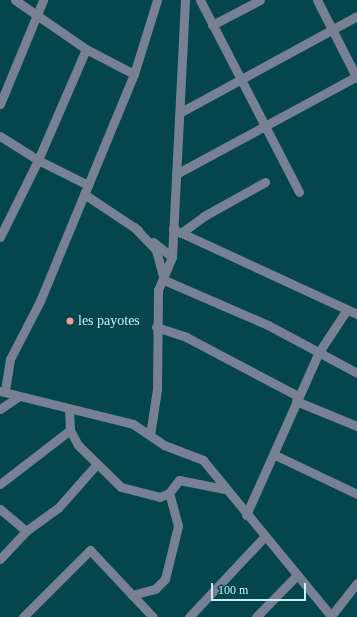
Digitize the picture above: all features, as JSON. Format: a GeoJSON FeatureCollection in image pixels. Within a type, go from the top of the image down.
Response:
{"type":"FeatureCollection","features":[{"type":"Feature","properties":{"kind":"street"},"geometry":{"type":"LineString","coordinates":[[15,0],[86,50],[134,74]]}},
{"type":"Feature","properties":{"kind":"street"},"geometry":{"type":"LineString","coordinates":[[0,104],[43,0]]}},
{"type":"Feature","properties":{"kind":"street"},"geometry":{"type":"LineString","coordinates":[[157,0],[134,74],[40,301],[10,359],[3,392],[69,410],[133,424],[150,436],[203,460],[264,537],[332,616],[357,583]]}},
{"type":"Feature","properties":{"kind":"street"},"geometry":{"type":"LineString","coordinates":[[150,436],[158,389],[156,327],[158,290],[164,280],[172,257],[177,231],[176,174],[181,112],[185,0]]}},
{"type":"Feature","properties":{"kind":"street"},"geometry":{"type":"LineString","coordinates":[[200,0],[299,192]]}},
{"type":"Feature","properties":{"kind":"street"},"geometry":{"type":"LineString","coordinates":[[212,25],[260,0]]}},
{"type":"Feature","properties":{"kind":"street"},"geometry":{"type":"LineString","coordinates":[[176,174],[357,77],[330,28],[317,0]]}},
{"type":"Feature","properties":{"kind":"street"},"geometry":{"type":"LineString","coordinates":[[181,112],[330,28],[357,16]]}},
{"type":"Feature","properties":{"kind":"street"},"geometry":{"type":"LineString","coordinates":[[0,237],[38,160],[86,50]]}},
{"type":"Feature","properties":{"kind":"street"},"geometry":{"type":"LineString","coordinates":[[0,136],[38,160],[88,185]]}},
{"type":"Feature","properties":{"kind":"street"},"geometry":{"type":"LineString","coordinates":[[177,231],[265,182]]}},
{"type":"Feature","properties":{"kind":"street"},"geometry":{"type":"LineString","coordinates":[[84,194],[134,227],[172,257]]}},
{"type":"Feature","properties":{"kind":"street"},"geometry":{"type":"LineString","coordinates":[[134,227],[156,250],[164,280]]}},
{"type":"Feature","properties":{"kind":"street"},"geometry":{"type":"LineString","coordinates":[[177,231],[346,311],[357,314]]}},
{"type":"Feature","properties":{"kind":"street"},"geometry":{"type":"LineString","coordinates":[[164,280],[319,352],[357,372]]}},
{"type":"Feature","properties":{"kind":"street"},"geometry":{"type":"LineString","coordinates":[[246,515],[275,455],[297,399],[319,352],[346,311]]}},
{"type":"Feature","properties":{"kind":"street"},"geometry":{"type":"LineString","coordinates":[[156,327],[186,337],[297,399],[357,426]]}},
{"type":"Feature","properties":{"kind":"street"},"geometry":{"type":"LineString","coordinates":[[0,409],[19,396]]}},
{"type":"Feature","properties":{"kind":"street"},"geometry":{"type":"LineString","coordinates":[[69,410],[70,430],[96,465],[113,481],[131,491],[160,497],[169,494],[179,480],[225,489]]}},
{"type":"Feature","properties":{"kind":"street"},"geometry":{"type":"LineString","coordinates":[[0,484],[70,430]]}},
{"type":"Feature","properties":{"kind":"street"},"geometry":{"type":"LineString","coordinates":[[275,455],[357,494]]}},
{"type":"Feature","properties":{"kind":"street"},"geometry":{"type":"LineString","coordinates":[[0,559],[26,531],[58,508],[96,465]]}},
{"type":"Feature","properties":{"kind":"street"},"geometry":{"type":"LineString","coordinates":[[132,595],[155,589],[165,578],[178,526],[169,494]]}},
{"type":"Feature","properties":{"kind":"street"},"geometry":{"type":"LineString","coordinates":[[0,509],[26,531]]}},
{"type":"Feature","properties":{"kind":"street"},"geometry":{"type":"LineString","coordinates":[[189,617],[264,537]]}},
{"type":"Feature","properties":{"kind":"street"},"geometry":{"type":"LineString","coordinates":[[23,617],[90,550],[153,617]]}},
{"type":"Feature","properties":{"kind":"street"},"geometry":{"type":"LineString","coordinates":[[256,617],[297,575]]}},
{"type":"Feature","properties":{"kind":"place","name":"les payotes"},"geometry":{"type":"Point","coordinates":[70,321]}}]}
